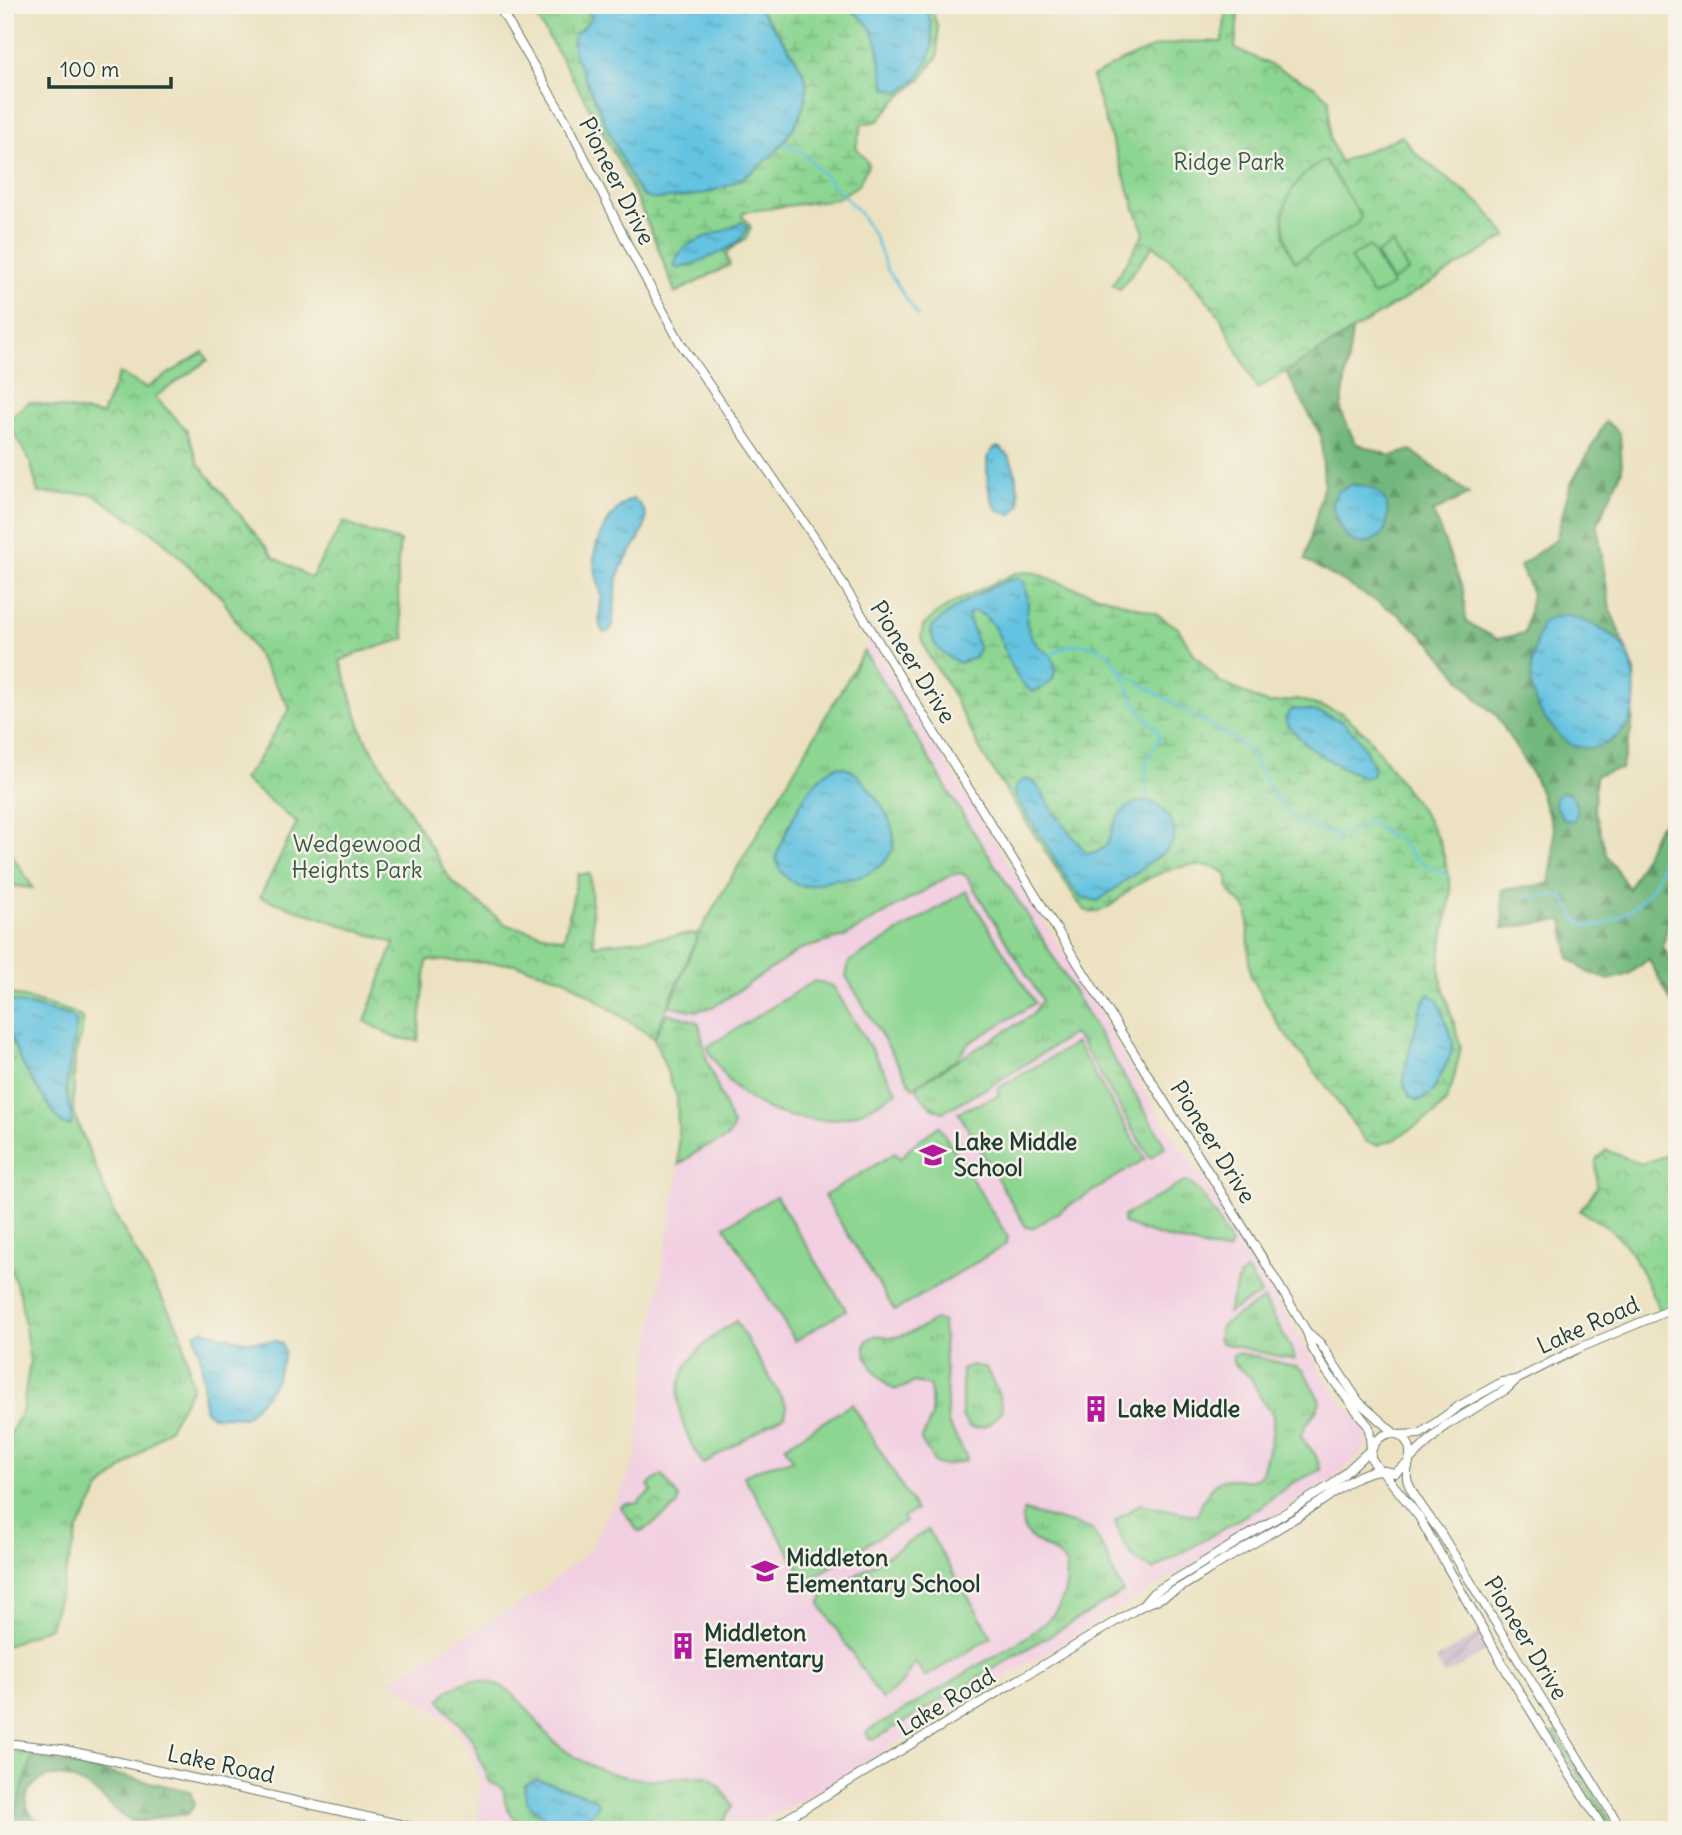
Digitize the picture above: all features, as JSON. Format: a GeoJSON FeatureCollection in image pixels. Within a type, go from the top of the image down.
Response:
{"type":"FeatureCollection","features":[{"type":"Feature","properties":{"kind":"street","name":"Pioneer Drive"},"geometry":{"type":"LineString","coordinates":[[498,5],[568,124],[681,344],[816,540],[1307,1332],[1312,1348],[1333,1382],[1369,1427],[1371,1449]]}},
{"type":"Feature","properties":{"kind":"street","name":"Lake Road"},"geometry":{"type":"LineString","coordinates":[[1409,1462],[1438,1431],[1507,1389],[1516,1380],[1577,1349],[1677,1307]]}},
{"type":"Feature","properties":{"kind":"street","name":"Pioneer Drive"},"geometry":{"type":"LineString","coordinates":[[1307,1332],[1320,1343],[1359,1402],[1396,1435]]}},
{"type":"Feature","properties":{"kind":"street","name":"Lake Road"},"geometry":{"type":"LineString","coordinates":[[1396,1435],[1420,1434],[1502,1382],[1516,1380]]}},
{"type":"Feature","properties":{"kind":"street"},"geometry":{"type":"LineString","coordinates":[[1396,1435],[1408,1443],[1409,1462],[1400,1471],[1382,1472],[1373,1463],[1371,1449],[1380,1437],[1396,1435]]}},
{"type":"Feature","properties":{"kind":"street","name":"Lake Road"},"geometry":{"type":"LineString","coordinates":[[1143,1605],[1153,1593],[1333,1484],[1371,1449]]}},
{"type":"Feature","properties":{"kind":"street","name":"Pioneer Drive"},"geometry":{"type":"LineString","coordinates":[[1409,1462],[1407,1480],[1410,1487],[1622,1830]]}},
{"type":"Feature","properties":{"kind":"street","name":"Lake Road"},"geometry":{"type":"LineString","coordinates":[[768,1830],[1143,1605],[1158,1600],[1299,1516],[1356,1476],[1366,1472],[1382,1472]]}},
{"type":"Feature","properties":{"kind":"street","name":"Pioneer Drive"},"geometry":{"type":"LineString","coordinates":[[1382,1472],[1419,1517],[1508,1675],[1604,1830]]}},
{"type":"Feature","properties":{"kind":"street","name":"Lake Road"},"geometry":{"type":"LineString","coordinates":[[5,1744],[69,1751],[426,1830]]}},
{"type":"Feature","properties":{"kind":"shaded area","name":"Lake Middle School"},"geometry":{"type":"Polygon","coordinates":[[[870,640],[1090,995],[1125,1059],[1177,1143],[1212,1191],[1330,1386],[1364,1425],[1367,1444],[1358,1457],[1331,1481],[796,1804],[748,1830],[478,1830],[480,1783],[467,1745],[447,1719],[402,1690],[391,1679],[540,1591],[589,1551],[635,1464],[652,1331],[679,1165],[677,1097],[654,1038],[699,933],[870,640]]]}},
{"type":"Feature","properties":{"kind":"shaded area"},"geometry":{"type":"Polygon","coordinates":[[[1479,1633],[1489,1649],[1445,1676],[1435,1660],[1479,1633]]]}},
{"type":"Feature","properties":{"kind":"green space"},"geometry":{"type":"Polygon","coordinates":[[[529,5],[930,5],[938,27],[938,56],[922,78],[893,103],[878,121],[862,124],[856,147],[869,164],[858,185],[837,199],[744,212],[742,216],[751,227],[747,237],[726,253],[730,265],[675,293],[645,218],[610,145],[529,5]]]}},
{"type":"Feature","properties":{"kind":"green space","name":"Ridge Park"},"geometry":{"type":"Polygon","coordinates":[[[1227,5],[1239,5],[1235,48],[1314,86],[1329,99],[1330,139],[1340,162],[1402,136],[1415,153],[1484,207],[1507,236],[1257,389],[1220,316],[1185,273],[1154,245],[1120,289],[1112,285],[1144,234],[1092,77],[1140,52],[1168,44],[1222,42],[1227,5]]]}},
{"type":"Feature","properties":{"kind":"green space"},"geometry":{"type":"Polygon","coordinates":[[[1325,160],[1361,217],[1358,223],[1295,262],[1284,231],[1286,204],[1291,191],[1300,180],[1325,160]]]}},
{"type":"Feature","properties":{"kind":"green space"},"geometry":{"type":"Polygon","coordinates":[[[1392,244],[1408,271],[1392,281],[1376,254],[1392,244]]]}},
{"type":"Feature","properties":{"kind":"green space"},"geometry":{"type":"Polygon","coordinates":[[[1369,246],[1392,285],[1373,296],[1350,258],[1369,246]]]}},
{"type":"Feature","properties":{"kind":"green space"},"geometry":{"type":"Polygon","coordinates":[[[1352,331],[1341,411],[1355,443],[1391,456],[1411,450],[1469,494],[1433,512],[1463,590],[1466,622],[1497,639],[1525,633],[1532,594],[1520,566],[1556,539],[1570,486],[1606,421],[1620,434],[1622,470],[1597,525],[1610,609],[1635,671],[1632,728],[1621,769],[1596,775],[1594,807],[1606,854],[1629,889],[1657,829],[1677,807],[1673,901],[1663,946],[1677,973],[1677,1013],[1649,959],[1629,974],[1609,980],[1587,972],[1569,958],[1563,920],[1503,928],[1502,890],[1549,884],[1554,830],[1535,779],[1496,715],[1479,701],[1432,644],[1398,614],[1305,560],[1324,484],[1321,436],[1286,372],[1352,331]]]}},
{"type":"Feature","properties":{"kind":"green space","name":"Wedgewood Heights Park"},"geometry":{"type":"Polygon","coordinates":[[[203,352],[208,360],[155,397],[186,429],[199,464],[274,557],[311,578],[344,521],[359,529],[400,541],[398,590],[405,639],[357,653],[340,661],[363,734],[452,882],[507,925],[564,939],[578,874],[590,874],[594,945],[699,933],[654,1038],[565,979],[515,964],[427,960],[418,1041],[393,1037],[365,1021],[394,943],[260,897],[297,823],[243,779],[290,708],[222,598],[158,536],[92,494],[38,493],[31,464],[7,420],[29,402],[102,415],[119,373],[146,388],[203,352]]]}},
{"type":"Feature","properties":{"kind":"green space"},"geometry":{"type":"Polygon","coordinates":[[[1033,572],[1155,613],[1178,628],[1196,657],[1220,682],[1268,704],[1297,699],[1342,713],[1367,735],[1426,817],[1440,842],[1449,876],[1451,893],[1440,957],[1440,975],[1461,1048],[1446,1102],[1435,1114],[1393,1140],[1377,1145],[1366,1142],[1281,1029],[1251,976],[1248,912],[1232,895],[1228,878],[1221,870],[1196,865],[1158,874],[1132,888],[1100,911],[1087,911],[1078,902],[983,755],[921,638],[923,626],[956,601],[1015,573],[1033,572]]]}},
{"type":"Feature","properties":{"kind":"green space"},"geometry":{"type":"Polygon","coordinates":[[[864,651],[969,825],[1039,933],[1161,1138],[1165,1147],[1150,1158],[1081,1042],[1073,1034],[943,1112],[921,1097],[917,1089],[919,1084],[1032,1015],[1042,1000],[967,877],[961,873],[951,875],[844,937],[801,949],[715,1006],[697,1011],[670,1006],[699,933],[864,651]]]}},
{"type":"Feature","properties":{"kind":"green space"},"geometry":{"type":"Polygon","coordinates":[[[5,844],[33,888],[5,885],[5,844]]]}},
{"type":"Feature","properties":{"kind":"green space"},"geometry":{"type":"Polygon","coordinates":[[[966,891],[1035,1003],[968,1044],[958,1058],[913,1088],[846,976],[849,962],[966,891]]]}},
{"type":"Feature","properties":{"kind":"green space"},"geometry":{"type":"Polygon","coordinates":[[[814,981],[833,986],[897,1092],[853,1115],[822,1120],[775,1112],[747,1097],[731,1083],[707,1047],[814,981]]]}},
{"type":"Feature","properties":{"kind":"green space"},"geometry":{"type":"Polygon","coordinates":[[[5,992],[72,1012],[82,1018],[82,1033],[75,1055],[73,1112],[114,1213],[182,1334],[192,1387],[170,1427],[100,1489],[78,1530],[50,1627],[5,1646],[5,1443],[22,1412],[30,1361],[20,1294],[5,1254],[5,992]]]}},
{"type":"Feature","properties":{"kind":"green space"},"geometry":{"type":"Polygon","coordinates":[[[667,1013],[699,1024],[707,1061],[733,1126],[732,1131],[722,1141],[700,1150],[679,1165],[677,1097],[654,1038],[667,1013]]]}},
{"type":"Feature","properties":{"kind":"green space"},"geometry":{"type":"Polygon","coordinates":[[[1076,1043],[1145,1159],[1033,1228],[1026,1227],[958,1112],[1000,1095],[997,1089],[1076,1043]]]}},
{"type":"Feature","properties":{"kind":"green space"},"geometry":{"type":"Polygon","coordinates":[[[939,1126],[1008,1237],[1005,1245],[895,1311],[824,1196],[895,1153],[900,1159],[916,1142],[939,1126]]]}},
{"type":"Feature","properties":{"kind":"green space"},"geometry":{"type":"Polygon","coordinates":[[[1606,1150],[1641,1164],[1677,1152],[1677,1307],[1660,1313],[1626,1246],[1608,1228],[1580,1211],[1597,1187],[1596,1160],[1606,1150]]]}},
{"type":"Feature","properties":{"kind":"green space"},"geometry":{"type":"Polygon","coordinates":[[[1186,1181],[1212,1209],[1231,1244],[1228,1251],[1174,1240],[1123,1222],[1123,1216],[1186,1181]]]}},
{"type":"Feature","properties":{"kind":"green space"},"geometry":{"type":"Polygon","coordinates":[[[776,1196],[846,1310],[795,1341],[725,1226],[776,1196]]]}},
{"type":"Feature","properties":{"kind":"green space"},"geometry":{"type":"Polygon","coordinates":[[[1245,1271],[1250,1274],[1261,1294],[1227,1313],[1240,1276],[1245,1271]]]}},
{"type":"Feature","properties":{"kind":"green space"},"geometry":{"type":"Polygon","coordinates":[[[1264,1299],[1295,1360],[1221,1343],[1218,1339],[1221,1326],[1264,1299]]]}},
{"type":"Feature","properties":{"kind":"green space"},"geometry":{"type":"Polygon","coordinates":[[[935,1320],[943,1322],[948,1423],[967,1458],[965,1461],[944,1466],[935,1463],[921,1441],[932,1416],[929,1386],[915,1382],[902,1388],[890,1387],[868,1360],[865,1345],[873,1336],[900,1336],[935,1320]]]}},
{"type":"Feature","properties":{"kind":"green space"},"geometry":{"type":"Polygon","coordinates":[[[736,1321],[787,1407],[785,1415],[703,1464],[682,1420],[678,1401],[680,1384],[686,1367],[698,1351],[736,1321]]]}},
{"type":"Feature","properties":{"kind":"green space"},"geometry":{"type":"Polygon","coordinates":[[[1239,1353],[1298,1367],[1304,1371],[1320,1401],[1301,1437],[1315,1454],[1321,1470],[1292,1483],[1260,1507],[1153,1570],[1133,1558],[1115,1521],[1140,1504],[1194,1515],[1198,1513],[1206,1495],[1215,1484],[1224,1480],[1256,1479],[1262,1473],[1273,1431],[1273,1415],[1251,1378],[1233,1363],[1233,1355],[1239,1353]]]}},
{"type":"Feature","properties":{"kind":"green space"},"geometry":{"type":"Polygon","coordinates":[[[971,1365],[986,1368],[1003,1410],[992,1422],[978,1428],[968,1426],[962,1416],[962,1369],[971,1365]]]}},
{"type":"Feature","properties":{"kind":"green space"},"geometry":{"type":"Polygon","coordinates":[[[852,1404],[916,1510],[903,1518],[905,1521],[812,1578],[804,1577],[744,1476],[766,1466],[793,1460],[785,1446],[852,1404]]]}},
{"type":"Feature","properties":{"kind":"green space"},"geometry":{"type":"Polygon","coordinates":[[[662,1475],[679,1498],[678,1505],[643,1531],[637,1530],[621,1507],[624,1504],[639,1503],[652,1491],[648,1485],[662,1475]]]}},
{"type":"Feature","properties":{"kind":"green space"},"geometry":{"type":"Polygon","coordinates":[[[1024,1511],[1091,1529],[1108,1556],[1123,1592],[875,1739],[869,1738],[866,1733],[869,1730],[1007,1649],[1043,1625],[1059,1606],[1066,1586],[1066,1564],[1024,1530],[1024,1511]]]}},
{"type":"Feature","properties":{"kind":"green space"},"geometry":{"type":"Polygon","coordinates":[[[928,1530],[992,1637],[925,1677],[915,1662],[902,1683],[882,1700],[820,1604],[823,1596],[928,1530]]]}},
{"type":"Feature","properties":{"kind":"green space"},"geometry":{"type":"Polygon","coordinates":[[[470,1680],[501,1686],[512,1693],[558,1745],[590,1765],[617,1775],[637,1778],[708,1776],[720,1787],[733,1806],[722,1823],[711,1830],[527,1829],[509,1811],[503,1791],[490,1782],[472,1739],[441,1702],[440,1699],[449,1689],[470,1680]]]}},
{"type":"Feature","properties":{"kind":"green space"},"geometry":{"type":"Polygon","coordinates":[[[1557,1732],[1616,1830],[1610,1830],[1553,1734],[1557,1732]]]}},
{"type":"Feature","properties":{"kind":"green space"},"geometry":{"type":"Polygon","coordinates":[[[5,1752],[33,1753],[13,1821],[16,1830],[5,1830],[5,1752]]]}},
{"type":"Feature","properties":{"kind":"green space"},"geometry":{"type":"Polygon","coordinates":[[[5,1756],[50,1760],[190,1791],[194,1805],[190,1812],[185,1814],[145,1821],[129,1820],[82,1784],[65,1777],[48,1777],[29,1791],[29,1811],[46,1824],[68,1830],[5,1830],[5,1756]]]}},
{"type":"Feature","properties":{"kind":"water"},"geometry":{"type":"Polygon","coordinates":[[[584,5],[756,5],[792,53],[806,80],[804,106],[792,130],[781,146],[754,171],[722,188],[687,197],[645,197],[630,177],[575,56],[574,36],[592,17],[584,5]]]}},
{"type":"Feature","properties":{"kind":"water"},"geometry":{"type":"Polygon","coordinates":[[[844,5],[926,5],[932,31],[931,53],[921,73],[901,92],[886,88],[873,32],[867,23],[844,5]]]}},
{"type":"Feature","properties":{"kind":"water"},"geometry":{"type":"Polygon","coordinates":[[[741,222],[747,226],[744,234],[729,247],[678,269],[674,266],[678,256],[692,243],[741,222]]]}},
{"type":"Feature","properties":{"kind":"water"},"geometry":{"type":"Polygon","coordinates":[[[998,447],[1009,457],[1017,480],[1020,504],[1012,514],[997,509],[990,494],[987,458],[993,449],[998,447]]]}},
{"type":"Feature","properties":{"kind":"water"},"geometry":{"type":"Polygon","coordinates":[[[1353,484],[1373,489],[1384,498],[1387,505],[1384,533],[1364,543],[1356,542],[1343,532],[1332,502],[1338,491],[1353,484]]]}},
{"type":"Feature","properties":{"kind":"water"},"geometry":{"type":"Polygon","coordinates":[[[633,499],[642,507],[646,516],[645,525],[620,571],[612,627],[604,633],[600,625],[601,596],[594,563],[595,554],[601,535],[612,516],[633,499]]]}},
{"type":"Feature","properties":{"kind":"water"},"geometry":{"type":"Polygon","coordinates":[[[1019,578],[1024,581],[1028,604],[1026,622],[1032,638],[1041,649],[1051,655],[1056,667],[1053,679],[1033,692],[1015,673],[999,636],[984,616],[974,611],[968,615],[979,650],[973,658],[960,663],[936,646],[931,628],[960,605],[997,585],[1019,578]]]}},
{"type":"Feature","properties":{"kind":"water"},"geometry":{"type":"Polygon","coordinates":[[[1564,615],[1605,631],[1624,647],[1631,661],[1635,690],[1632,715],[1623,731],[1599,746],[1581,748],[1566,741],[1540,712],[1535,700],[1532,662],[1542,623],[1564,615]]]}},
{"type":"Feature","properties":{"kind":"water"},"geometry":{"type":"Polygon","coordinates":[[[1294,709],[1323,713],[1344,724],[1368,754],[1374,768],[1372,775],[1366,778],[1310,747],[1285,720],[1289,711],[1294,709]]]}},
{"type":"Feature","properties":{"kind":"water"},"geometry":{"type":"Polygon","coordinates":[[[837,766],[849,769],[858,776],[880,803],[893,830],[892,849],[880,866],[862,876],[811,885],[797,884],[782,873],[776,856],[808,792],[826,772],[837,766]]]}},
{"type":"Feature","properties":{"kind":"water"},"geometry":{"type":"Polygon","coordinates":[[[1027,779],[1035,783],[1086,853],[1102,849],[1119,815],[1140,801],[1155,804],[1167,815],[1175,832],[1173,841],[1166,851],[1098,901],[1083,898],[1073,888],[1016,797],[1014,790],[1021,781],[1027,779]]]}},
{"type":"Feature","properties":{"kind":"water"},"geometry":{"type":"Polygon","coordinates":[[[1563,792],[1571,796],[1576,804],[1577,813],[1573,821],[1564,820],[1555,804],[1556,797],[1563,792]]]}},
{"type":"Feature","properties":{"kind":"water"},"geometry":{"type":"Polygon","coordinates":[[[1430,994],[1438,1000],[1453,1042],[1452,1052],[1433,1092],[1418,1101],[1409,1096],[1404,1084],[1405,1070],[1420,1009],[1430,994]]]}},
{"type":"Feature","properties":{"kind":"water"},"geometry":{"type":"Polygon","coordinates":[[[8,1000],[70,1016],[77,1021],[66,1089],[72,1121],[70,1126],[62,1124],[33,1082],[16,1051],[6,1019],[5,1003],[8,1000]]]}},
{"type":"Feature","properties":{"kind":"water"},"geometry":{"type":"Polygon","coordinates":[[[202,1330],[243,1341],[281,1343],[285,1353],[276,1379],[266,1395],[245,1417],[212,1416],[204,1409],[202,1362],[195,1334],[202,1330]]]}},
{"type":"Feature","properties":{"kind":"water"},"geometry":{"type":"Polygon","coordinates":[[[537,1779],[591,1797],[597,1801],[598,1806],[589,1815],[578,1820],[552,1820],[531,1808],[526,1797],[525,1785],[537,1779]]]}},
{"type":"Feature","properties":{"kind":"waterway"},"geometry":{"type":"LineString","coordinates":[[784,143],[801,151],[859,212],[875,237],[887,269],[918,316]]}},
{"type":"Feature","properties":{"kind":"waterway"},"geometry":{"type":"LineString","coordinates":[[1051,655],[1066,646],[1082,644],[1108,653],[1122,672],[1238,742],[1249,752],[1275,797],[1294,818],[1340,837],[1366,823],[1372,823],[1388,836],[1398,838],[1415,859],[1449,876]]}},
{"type":"Feature","properties":{"kind":"waterway"},"geometry":{"type":"LineString","coordinates":[[1122,673],[1138,708],[1158,731],[1160,738],[1147,758],[1145,779],[1148,801]]}},
{"type":"Feature","properties":{"kind":"waterway"},"geometry":{"type":"LineString","coordinates":[[1525,897],[1563,897],[1582,924],[1594,926],[1609,922],[1636,905],[1655,882],[1668,829]]}},
{"type":"Feature","properties":{"kind":"place","name":"Lake Middle School"},"geometry":{"type":"Point","coordinates":[933,1155]}},
{"type":"Feature","properties":{"kind":"place","name":"Lake Middle"},"geometry":{"type":"Point","coordinates":[1096,1409]}},
{"type":"Feature","properties":{"kind":"place","name":"Middleton Elementary School"},"geometry":{"type":"Point","coordinates":[765,1571]}},
{"type":"Feature","properties":{"kind":"place","name":"Middleton Elementary"},"geometry":{"type":"Point","coordinates":[683,1646]}}]}
